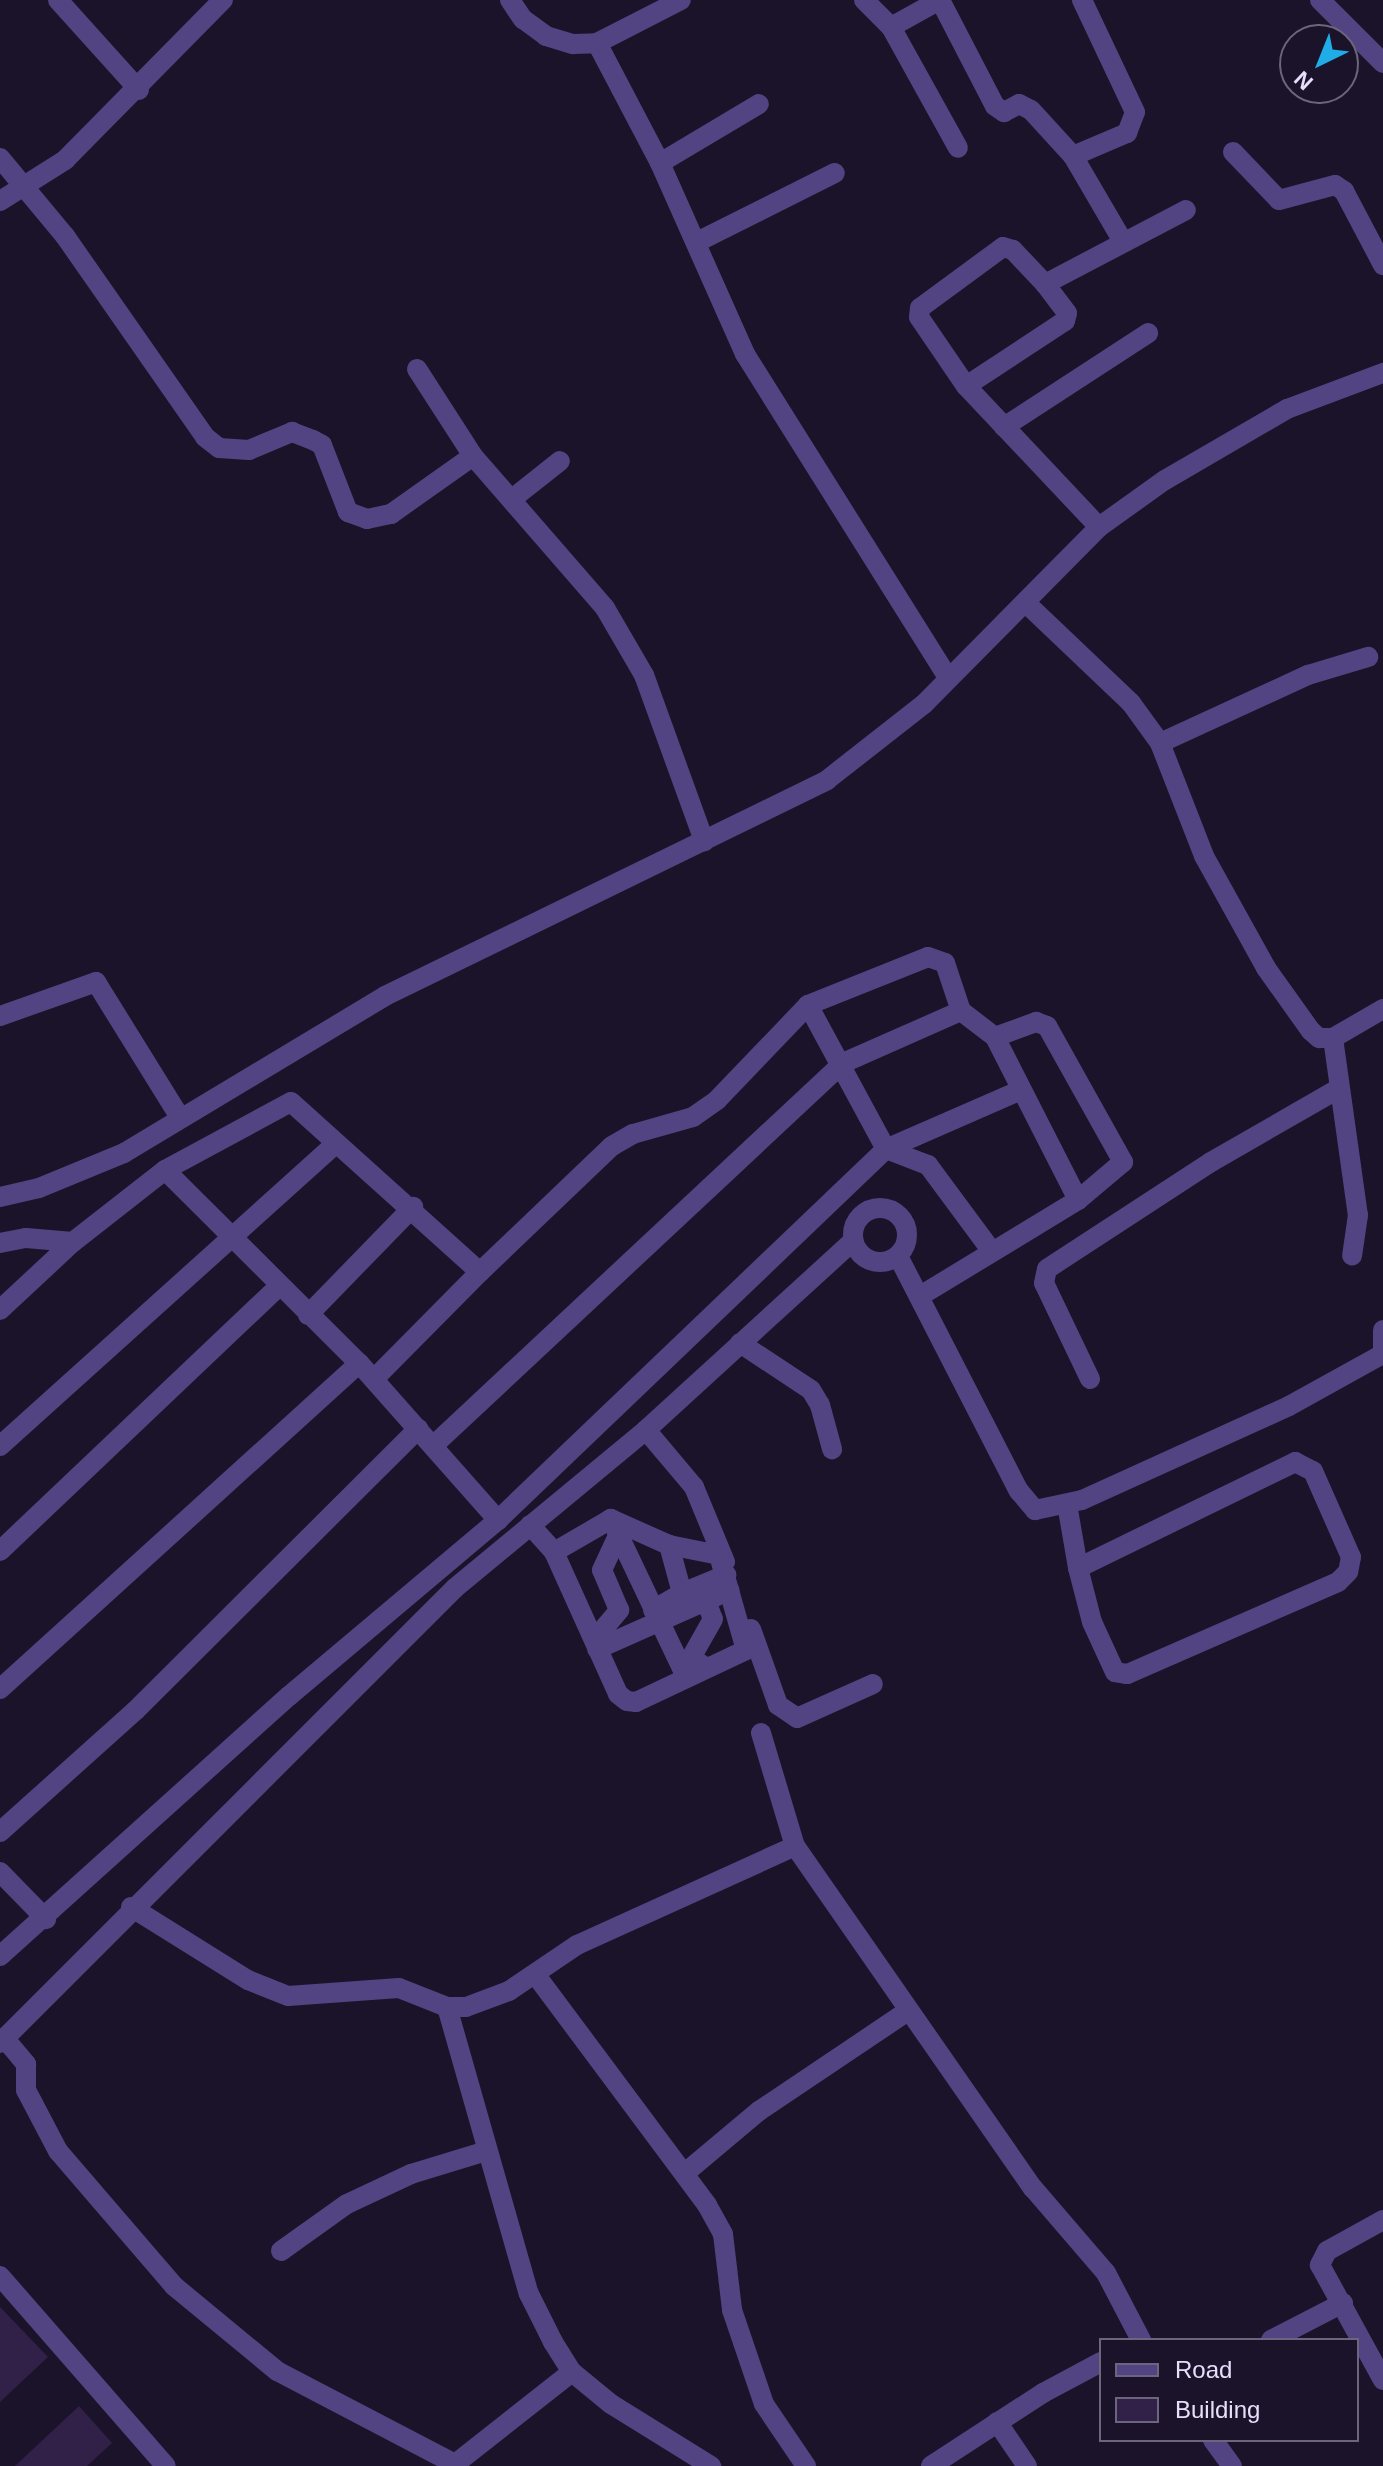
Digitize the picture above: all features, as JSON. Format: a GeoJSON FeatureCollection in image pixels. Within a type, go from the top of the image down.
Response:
{"type":"FeatureCollection","features":[{"type":"Feature","properties":{"kind":"street"},"geometry":{"type":"LineString","coordinates":[[58,0],[139,90]]}},
{"type":"Feature","properties":{"kind":"street"},"geometry":{"type":"LineString","coordinates":[[0,201],[28,189],[139,90],[223,0]]}},
{"type":"Feature","properties":{"kind":"street"},"geometry":{"type":"LineString","coordinates":[[510,0],[523,19],[546,36],[573,44],[597,43],[681,0]]}},
{"type":"Feature","properties":{"kind":"street"},"geometry":{"type":"LineString","coordinates":[[864,0],[891,27],[958,148]]}},
{"type":"Feature","properties":{"kind":"street"},"geometry":{"type":"LineString","coordinates":[[1073,156],[1127,133],[1135,112],[1082,0]]}},
{"type":"Feature","properties":{"kind":"street"},"geometry":{"type":"LineString","coordinates":[[1320,0],[1383,63]]}},
{"type":"Feature","properties":{"kind":"street"},"geometry":{"type":"LineString","coordinates":[[891,27],[939,1],[998,110],[1025,104],[1073,156],[1122,240]]}},
{"type":"Feature","properties":{"kind":"street"},"geometry":{"type":"LineString","coordinates":[[597,43],[660,163],[745,354],[948,677]]}},
{"type":"Feature","properties":{"kind":"street"},"geometry":{"type":"LineString","coordinates":[[660,163],[759,104]]}},
{"type":"Feature","properties":{"kind":"street"},"geometry":{"type":"LineString","coordinates":[[1233,152],[1279,200],[1335,185],[1344,191],[1383,265]]}},
{"type":"Feature","properties":{"kind":"street"},"geometry":{"type":"LineString","coordinates":[[0,158],[28,189],[205,437],[219,448],[249,450],[292,432],[313,440],[322,445],[348,512],[367,519],[391,514],[473,456]]}},
{"type":"Feature","properties":{"kind":"street"},"geometry":{"type":"LineString","coordinates":[[697,242],[835,173]]}},
{"type":"Feature","properties":{"kind":"street"},"geometry":{"type":"LineString","coordinates":[[1045,284],[1122,240],[1186,210]]}},
{"type":"Feature","properties":{"kind":"street"},"geometry":{"type":"LineString","coordinates":[[966,386],[1065,321],[1067,313],[1013,250],[1003,247],[920,308],[919,317],[966,386],[1099,527]]}},
{"type":"Feature","properties":{"kind":"street"},"geometry":{"type":"LineString","coordinates":[[1004,427],[1148,333]]}},
{"type":"Feature","properties":{"kind":"street"},"geometry":{"type":"LineString","coordinates":[[417,369],[473,456],[605,608],[644,675],[704,841]]}},
{"type":"Feature","properties":{"kind":"street"},"geometry":{"type":"LineString","coordinates":[[0,1197],[39,1188],[124,1153],[179,1116],[385,996],[704,841],[856,762],[1027,604],[1099,527],[1165,480],[1287,409],[1383,373]]}},
{"type":"Feature","properties":{"kind":"street"},"geometry":{"type":"LineString","coordinates":[[512,499],[560,461]]}},
{"type":"Feature","properties":{"kind":"street"},"geometry":{"type":"LineString","coordinates":[[1027,604],[1131,703],[1160,743],[1204,856],[1266,968],[1311,1031],[1319,1038],[1333,1038],[1383,1009]]}},
{"type":"Feature","properties":{"kind":"street"},"geometry":{"type":"LineString","coordinates":[[1160,743],[1308,675],[1368,657]]}},
{"type":"Feature","properties":{"kind":"street"},"geometry":{"type":"LineString","coordinates":[[0,1689],[480,1272],[612,1146],[633,1134],[693,1117],[717,1100],[808,1005],[928,957],[945,963],[961,1011],[995,1037],[1078,1200]]}},
{"type":"Feature","properties":{"kind":"street"},"geometry":{"type":"LineString","coordinates":[[0,1016],[96,982],[179,1116]]}},
{"type":"Feature","properties":{"kind":"street"},"geometry":{"type":"LineString","coordinates":[[808,1005],[843,1063],[886,1149],[928,1165],[991,1250]]}},
{"type":"Feature","properties":{"kind":"street"},"geometry":{"type":"LineString","coordinates":[[434,1445],[843,1063],[961,1011]]}},
{"type":"Feature","properties":{"kind":"street"},"geometry":{"type":"LineString","coordinates":[[922,1295],[991,1250],[1078,1200],[1119,1169],[1122,1155],[1047,1026],[1036,1022],[995,1037]]}},
{"type":"Feature","properties":{"kind":"street"},"geometry":{"type":"LineString","coordinates":[[1333,1038],[1358,1215],[1352,1256]]}},
{"type":"Feature","properties":{"kind":"street"},"geometry":{"type":"LineString","coordinates":[[1090,1379],[1044,1283],[1047,1269],[1211,1162],[1338,1089]]}},
{"type":"Feature","properties":{"kind":"street"},"geometry":{"type":"LineString","coordinates":[[0,1956],[46,1919],[289,1696],[498,1520],[886,1149],[1021,1090]]}},
{"type":"Feature","properties":{"kind":"street"},"geometry":{"type":"LineString","coordinates":[[0,1310],[73,1242],[165,1170],[291,1102],[413,1207],[480,1272]]}},
{"type":"Feature","properties":{"kind":"street"},"geometry":{"type":"LineString","coordinates":[[0,1446],[336,1143]]}},
{"type":"Feature","properties":{"kind":"street"},"geometry":{"type":"LineString","coordinates":[[165,1170],[366,1371],[498,1520]]}},
{"type":"Feature","properties":{"kind":"street"},"geometry":{"type":"LineString","coordinates":[[308,1315],[413,1207]]}},
{"type":"Feature","properties":{"kind":"street"},"geometry":{"type":"LineString","coordinates":[[572,2372],[457,2465],[277,2371],[174,2286],[58,2151],[26,2090],[26,2064],[2,2041],[131,1907],[455,1588],[646,1430],[853,1241],[858,1218],[872,1209],[888,1209],[906,1226],[906,1242],[898,1256],[871,1261],[853,1241]]}},
{"type":"Feature","properties":{"kind":"street"},"geometry":{"type":"LineString","coordinates":[[0,1243],[26,1238],[73,1242]]}},
{"type":"Feature","properties":{"kind":"street"},"geometry":{"type":"LineString","coordinates":[[898,1256],[922,1295],[1027,1506],[1046,1511],[1289,1406],[1383,1353],[1383,1330]]}},
{"type":"Feature","properties":{"kind":"street"},"geometry":{"type":"LineString","coordinates":[[0,1551],[279,1286]]}},
{"type":"Feature","properties":{"kind":"street"},"geometry":{"type":"LineString","coordinates":[[740,1343],[811,1390],[832,1449]]}},
{"type":"Feature","properties":{"kind":"street"},"geometry":{"type":"LineString","coordinates":[[0,1832],[135,1711],[418,1429]]}},
{"type":"Feature","properties":{"kind":"street"},"geometry":{"type":"LineString","coordinates":[[646,1430],[700,1499],[778,1705],[797,1718],[873,1684]]}},
{"type":"Feature","properties":{"kind":"street"},"geometry":{"type":"LineString","coordinates":[[1067,1504],[1078,1568],[1106,1662],[1115,1672],[1127,1674],[1338,1582],[1351,1557],[1313,1471],[1295,1462],[1078,1568]]}},
{"type":"Feature","properties":{"kind":"street"},"geometry":{"type":"LineString","coordinates":[[530,1525],[554,1552],[618,1694],[627,1701],[636,1702],[746,1650],[719,1555],[669,1545],[614,1528],[554,1552]]}},
{"type":"Feature","properties":{"kind":"street"},"geometry":{"type":"LineString","coordinates":[[614,1528],[686,1677]]}},
{"type":"Feature","properties":{"kind":"street"},"geometry":{"type":"LineString","coordinates":[[596,1644],[619,1610],[602,1570],[614,1528]]}},
{"type":"Feature","properties":{"kind":"street"},"geometry":{"type":"LineString","coordinates":[[669,1545],[682,1593]]}},
{"type":"Feature","properties":{"kind":"street"},"geometry":{"type":"LineString","coordinates":[[596,1644],[655,1616],[706,1601],[728,1582]]}},
{"type":"Feature","properties":{"kind":"street"},"geometry":{"type":"LineString","coordinates":[[655,1616],[682,1593],[728,1582]]}},
{"type":"Feature","properties":{"kind":"street"},"geometry":{"type":"LineString","coordinates":[[706,1601],[713,1619],[691,1658],[707,1668]]}},
{"type":"Feature","properties":{"kind":"street"},"geometry":{"type":"LineString","coordinates":[[761,1733],[795,1846],[1033,2188],[1106,2273],[1140,2338]]}},
{"type":"Feature","properties":{"kind":"street"},"geometry":{"type":"LineString","coordinates":[[131,1907],[248,1980],[288,1996],[399,1988],[447,2007],[487,2000],[535,1974],[577,1945],[795,1846]]}},
{"type":"Feature","properties":{"kind":"street"},"geometry":{"type":"LineString","coordinates":[[0,1872],[46,1919]]}},
{"type":"Feature","properties":{"kind":"street"},"geometry":{"type":"LineString","coordinates":[[535,1974],[685,2173],[723,2234],[732,2310],[764,2404],[806,2466]]}},
{"type":"Feature","properties":{"kind":"street"},"geometry":{"type":"LineString","coordinates":[[447,2007],[529,2294],[572,2372],[611,2404],[711,2466]]}},
{"type":"Feature","properties":{"kind":"street"},"geometry":{"type":"LineString","coordinates":[[685,2173],[759,2111],[908,2011]]}},
{"type":"Feature","properties":{"kind":"street"},"geometry":{"type":"LineString","coordinates":[[281,2251],[347,2204],[411,2174],[486,2151]]}},
{"type":"Feature","properties":{"kind":"street"},"geometry":{"type":"LineString","coordinates":[[1383,2220],[1321,2258],[1383,2380]]}},
{"type":"Feature","properties":{"kind":"street"},"geometry":{"type":"LineString","coordinates":[[0,2276],[166,2466]]}},
{"type":"Feature","properties":{"kind":"street"},"geometry":{"type":"LineString","coordinates":[[1275,2338],[1343,2303]]}},
{"type":"Feature","properties":{"kind":"street"},"geometry":{"type":"LineString","coordinates":[[931,2466],[997,2422],[1099,2363]]}},
{"type":"Feature","properties":{"kind":"street"},"geometry":{"type":"LineString","coordinates":[[997,2422],[1027,2466]]}},
{"type":"Feature","properties":{"kind":"street"},"geometry":{"type":"LineString","coordinates":[[1214,2442],[1232,2466]]}},
{"type":"Feature","properties":{"kind":"building"},"geometry":{"type":"Polygon","coordinates":[[[0,2307],[48,2357],[0,2402],[0,2307]]]}},
{"type":"Feature","properties":{"kind":"building"},"geometry":{"type":"Polygon","coordinates":[[[79,2406],[112,2443],[87,2466],[15,2466],[79,2406]]]}}]}
